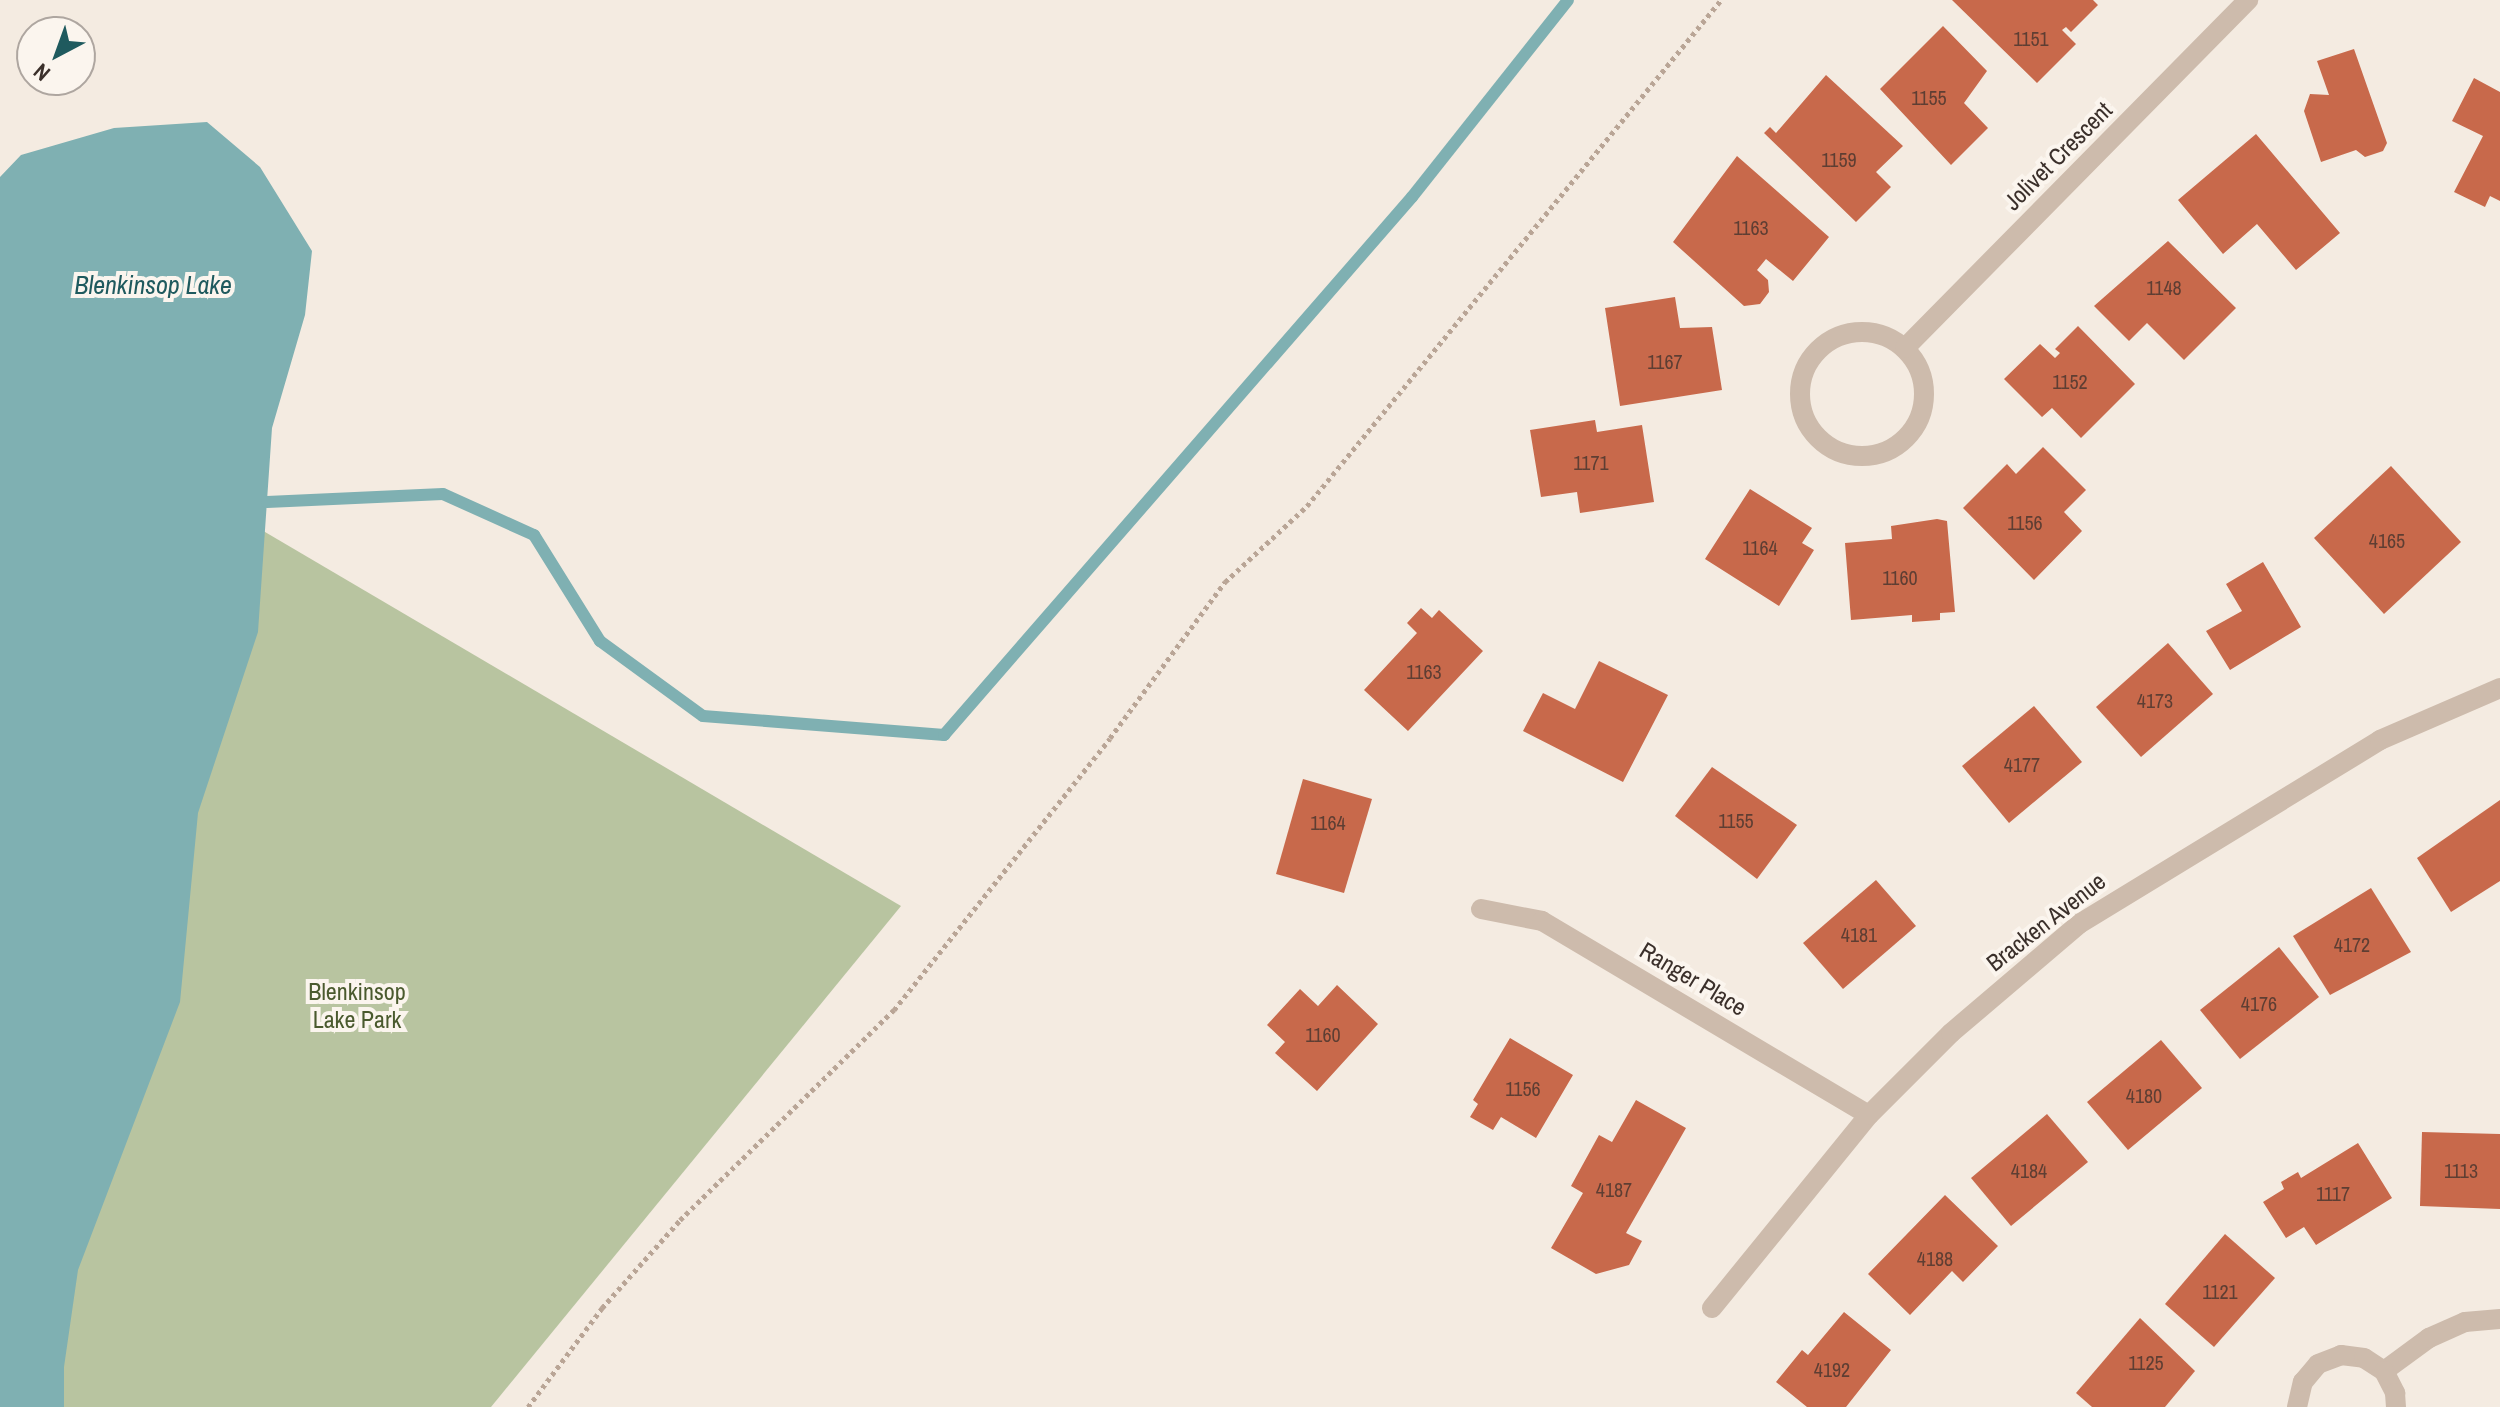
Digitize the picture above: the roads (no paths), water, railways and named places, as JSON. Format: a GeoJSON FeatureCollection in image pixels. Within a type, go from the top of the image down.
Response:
{"type":"FeatureCollection","features":[{"type":"Feature","properties":{"kind":"street","name":"Jolivet Crescent"},"geometry":{"type":"LineString","coordinates":[[1905,348],[2248,0]]}},
{"type":"Feature","properties":{"kind":"street"},"geometry":{"type":"LineString","coordinates":[[1853,331],[1881,334],[1905,348],[1920,371],[1924,400],[1916,426],[1896,447],[1870,456],[1842,454],[1818,440],[1802,416],[1799,388],[1807,362],[1827,341],[1853,331]]}},
{"type":"Feature","properties":{"kind":"street","name":"Bracken Avenue"},"geometry":{"type":"LineString","coordinates":[[1712,1308],[1869,1115],[1951,1033],[2114,899],[2380,740],[2500,688]]}},
{"type":"Feature","properties":{"kind":"street","name":"Ranger Place"},"geometry":{"type":"LineString","coordinates":[[1481,909],[1542,921],[1869,1115]]}},
{"type":"Feature","properties":{"kind":"street"},"geometry":{"type":"LineString","coordinates":[[2384,1371],[2429,1338],[2465,1322],[2500,1319]]}},
{"type":"Feature","properties":{"kind":"street"},"geometry":{"type":"LineString","coordinates":[[2297,1407],[2303,1382],[2318,1364],[2352,1357],[2384,1371],[2395,1393],[2396,1407]]}},
{"type":"Feature","properties":{"kind":"water","name":"Blenkinsop Lake"},"geometry":{"type":"Polygon","coordinates":[[[207,122],[260,167],[312,251],[305,315],[272,428],[258,632],[198,813],[180,1002],[78,1270],[64,1367],[64,1407],[0,1407],[0,177],[21,155],[114,128],[207,122]]]}},
{"type":"Feature","properties":{"kind":"waterway"},"geometry":{"type":"LineString","coordinates":[[267,502],[443,494],[534,535],[600,641],[703,716],[944,735],[1412,197],[1568,0]]}},
{"type":"Feature","properties":{"kind":"park label","name":"Blenkinsop Lake Park"},"geometry":{"type":"Point","coordinates":[357,1006]}}]}
